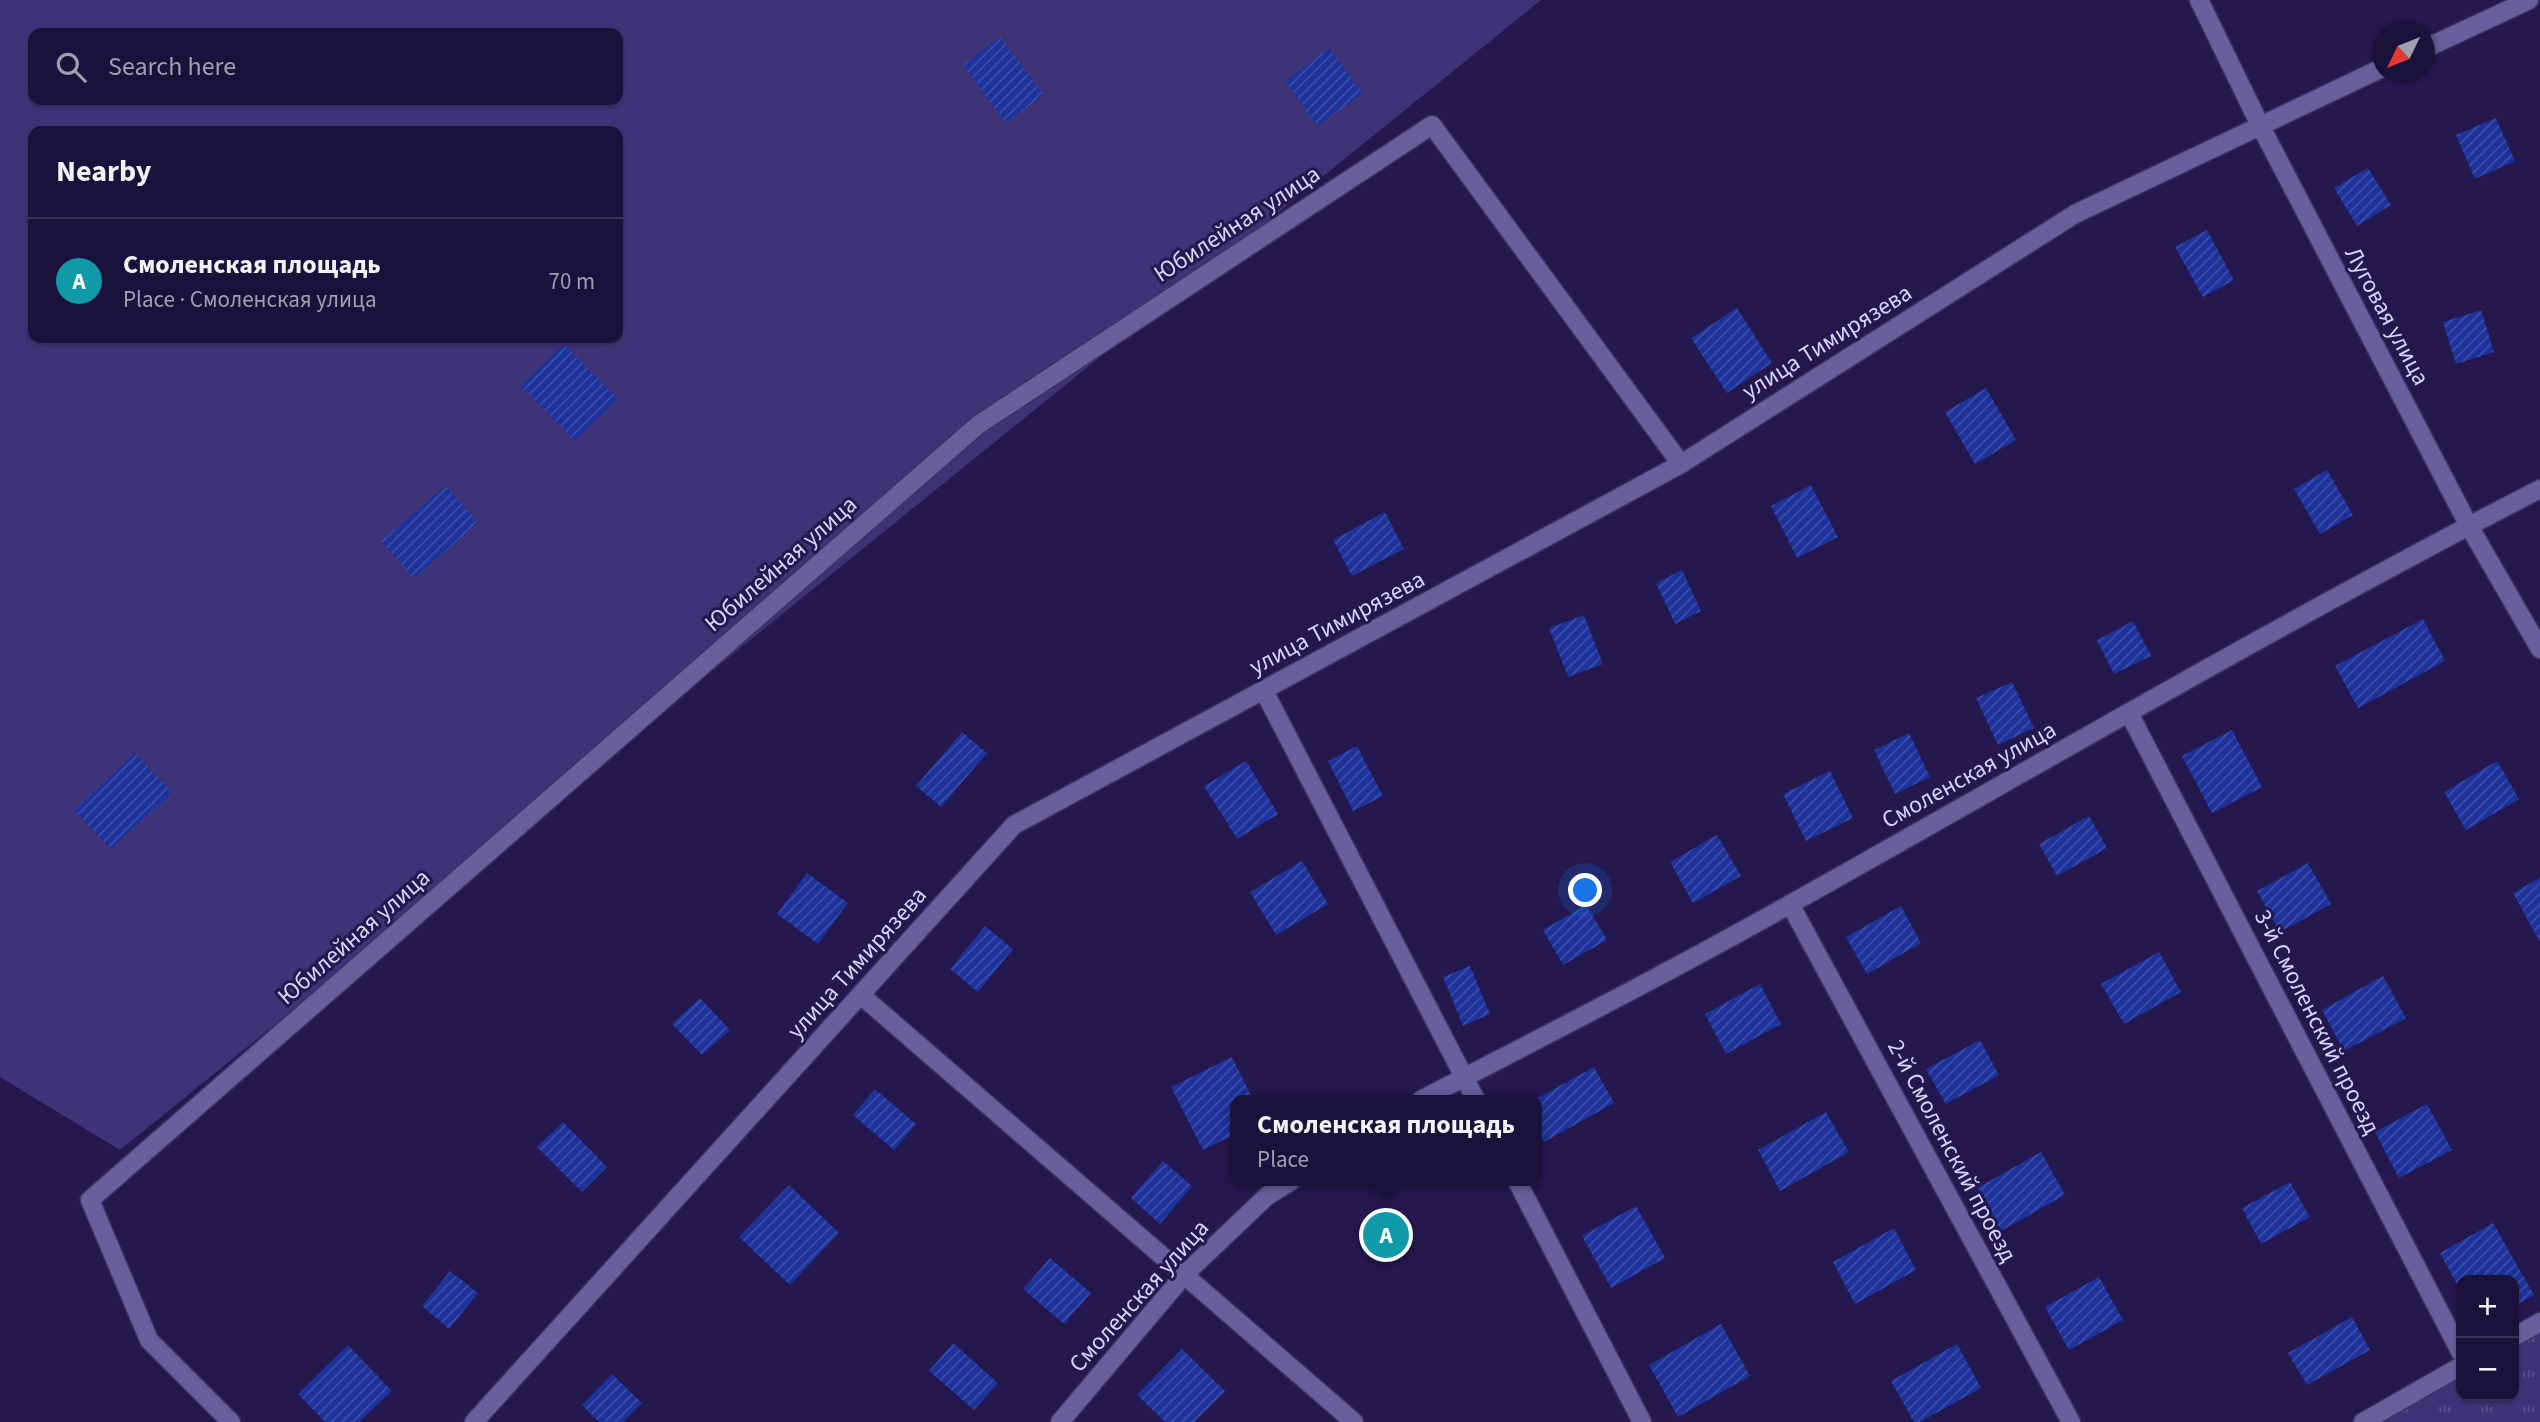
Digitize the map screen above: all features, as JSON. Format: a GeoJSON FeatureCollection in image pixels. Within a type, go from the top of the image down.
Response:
{"type":"FeatureCollection","features":[{"type":"Feature","properties":{"kind":"street","name":"Луговая улица"},"geometry":{"type":"LineString","coordinates":[[2199,0],[2260,125],[2469,526],[2540,649]]}},
{"type":"Feature","properties":{"kind":"street"},"geometry":{"type":"LineString","coordinates":[[2435,44],[2529,0]]}},
{"type":"Feature","properties":{"kind":"street","name":"улица Тимирязева"},"geometry":{"type":"LineString","coordinates":[[474,1422],[1014,825],[1681,464],[2075,214],[2372,73]]}},
{"type":"Feature","properties":{"kind":"street","name":"Юбилейная улица"},"geometry":{"type":"LineString","coordinates":[[230,1422],[149,1339],[90,1200],[967,434],[1001,409],[1433,125],[1681,464]]}},
{"type":"Feature","properties":{"kind":"street","name":"Смоленская улица"},"geometry":{"type":"LineString","coordinates":[[1430,1095],[1790,904],[2129,713],[2540,489]]}},
{"type":"Feature","properties":{"kind":"street"},"geometry":{"type":"LineString","coordinates":[[1264,691],[1473,1095]]}},
{"type":"Feature","properties":{"kind":"street","name":"3-й Смоленский проезд"},"geometry":{"type":"LineString","coordinates":[[2129,713],[2456,1343]]}},
{"type":"Feature","properties":{"kind":"street","name":"2-й Смоленский проезд"},"geometry":{"type":"LineString","coordinates":[[1790,904],[2071,1422]]}},
{"type":"Feature","properties":{"kind":"street"},"geometry":{"type":"LineString","coordinates":[[862,996],[1354,1422]]}},
{"type":"Feature","properties":{"kind":"street","name":"Смоленская улица"},"geometry":{"type":"LineString","coordinates":[[1060,1422],[1185,1274],[1268,1196],[1283,1186]]}},
{"type":"Feature","properties":{"kind":"street"},"geometry":{"type":"LineString","coordinates":[[1520,1186],[1642,1422]]}},
{"type":"Feature","properties":{"kind":"street"},"geometry":{"type":"LineString","coordinates":[[2519,1334],[2540,1322]]}},
{"type":"Feature","properties":{"kind":"street"},"geometry":{"type":"LineString","coordinates":[[2363,1422],[2456,1369]]}},
{"type":"Feature","properties":{"kind":"green space"},"geometry":{"type":"Polygon","coordinates":[[[0,0],[1541,0],[120,1150],[0,1077],[0,0]]]}},
{"type":"Feature","properties":{"kind":"green space"},"geometry":{"type":"Polygon","coordinates":[[[2540,1322],[2540,1422],[2363,1422],[2456,1369],[2456,1401],[2519,1401],[2519,1334],[2540,1322]]]}},
{"type":"Feature","properties":{"kind":"building"},"geometry":{"type":"Polygon","coordinates":[[[1000,37],[1044,95],[1006,123],[963,65],[1000,37]]]}},
{"type":"Feature","properties":{"kind":"building"},"geometry":{"type":"Polygon","coordinates":[[[1329,48],[1363,93],[1318,126],[1285,81],[1329,48]]]}},
{"type":"Feature","properties":{"kind":"building"},"geometry":{"type":"Polygon","coordinates":[[[2496,118],[2515,161],[2475,179],[2456,135],[2496,118]]]}},
{"type":"Feature","properties":{"kind":"building"},"geometry":{"type":"Polygon","coordinates":[[[2368,168],[2391,205],[2357,226],[2334,188],[2368,168]]]}},
{"type":"Feature","properties":{"kind":"building"},"geometry":{"type":"Polygon","coordinates":[[[2207,230],[2234,280],[2203,297],[2175,247],[2207,230]]]}},
{"type":"Feature","properties":{"kind":"building"},"geometry":{"type":"Polygon","coordinates":[[[1737,308],[1772,363],[1727,393],[1691,338],[1737,308]]]}},
{"type":"Feature","properties":{"kind":"building"},"geometry":{"type":"Polygon","coordinates":[[[2481,310],[2494,352],[2456,364],[2443,322],[2481,310]]]}},
{"type":"Feature","properties":{"kind":"building"},"geometry":{"type":"Polygon","coordinates":[[[564,344],[618,399],[575,441],[521,386],[564,344]]]}},
{"type":"Feature","properties":{"kind":"building"},"geometry":{"type":"Polygon","coordinates":[[[1986,388],[2016,440],[1975,464],[1945,412],[1986,388]]]}},
{"type":"Feature","properties":{"kind":"building"},"geometry":{"type":"Polygon","coordinates":[[[2327,470],[2353,515],[2320,534],[2294,489],[2327,470]]]}},
{"type":"Feature","properties":{"kind":"building"},"geometry":{"type":"Polygon","coordinates":[[[1811,485],[1838,537],[1797,558],[1771,506],[1811,485]]]}},
{"type":"Feature","properties":{"kind":"building"},"geometry":{"type":"Polygon","coordinates":[[[446,486],[478,523],[414,578],[381,541],[446,486]]]}},
{"type":"Feature","properties":{"kind":"building"},"geometry":{"type":"Polygon","coordinates":[[[1385,512],[1404,549],[1352,576],[1333,540],[1385,512]]]}},
{"type":"Feature","properties":{"kind":"building"},"geometry":{"type":"Polygon","coordinates":[[[1682,570],[1701,611],[1675,624],[1656,583],[1682,570]]]}},
{"type":"Feature","properties":{"kind":"building"},"geometry":{"type":"Polygon","coordinates":[[[1584,615],[1603,664],[1568,677],[1549,628],[1584,615]]]}},
{"type":"Feature","properties":{"kind":"building"},"geometry":{"type":"Polygon","coordinates":[[[2423,619],[2445,661],[2358,708],[2335,666],[2423,619]]]}},
{"type":"Feature","properties":{"kind":"building"},"geometry":{"type":"Polygon","coordinates":[[[2133,621],[2151,656],[2114,674],[2097,640],[2133,621]]]}},
{"type":"Feature","properties":{"kind":"building"},"geometry":{"type":"Polygon","coordinates":[[[2012,682],[2034,728],[1998,745],[1976,698],[2012,682]]]}},
{"type":"Feature","properties":{"kind":"building"},"geometry":{"type":"Polygon","coordinates":[[[2232,730],[2262,787],[2212,813],[2182,756],[2232,730]]]}},
{"type":"Feature","properties":{"kind":"building"},"geometry":{"type":"Polygon","coordinates":[[[962,732],[987,753],[941,807],[916,786],[962,732]]]}},
{"type":"Feature","properties":{"kind":"building"},"geometry":{"type":"Polygon","coordinates":[[[1909,733],[1930,777],[1895,794],[1874,750],[1909,733]]]}},
{"type":"Feature","properties":{"kind":"building"},"geometry":{"type":"Polygon","coordinates":[[[1357,746],[1383,796],[1353,811],[1328,761],[1357,746]]]}},
{"type":"Feature","properties":{"kind":"building"},"geometry":{"type":"Polygon","coordinates":[[[135,753],[172,793],[111,849],[74,810],[135,753]]]}},
{"type":"Feature","properties":{"kind":"building"},"geometry":{"type":"Polygon","coordinates":[[[1246,761],[1278,814],[1237,839],[1204,786],[1246,761]]]}},
{"type":"Feature","properties":{"kind":"building"},"geometry":{"type":"Polygon","coordinates":[[[2497,761],[2519,799],[2466,830],[2444,792],[2497,761]]]}},
{"type":"Feature","properties":{"kind":"building"},"geometry":{"type":"Polygon","coordinates":[[[1830,771],[1853,818],[1806,841],[1783,794],[1830,771]]]}},
{"type":"Feature","properties":{"kind":"building"},"geometry":{"type":"Polygon","coordinates":[[[2089,816],[2107,848],[2057,876],[2039,844],[2089,816]]]}},
{"type":"Feature","properties":{"kind":"building"},"geometry":{"type":"Polygon","coordinates":[[[1717,835],[1741,876],[1693,903],[1670,862],[1717,835]]]}},
{"type":"Feature","properties":{"kind":"building"},"geometry":{"type":"Polygon","coordinates":[[[1302,861],[1328,904],[1276,935],[1250,892],[1302,861]]]}},
{"type":"Feature","properties":{"kind":"building"},"geometry":{"type":"Polygon","coordinates":[[[2308,863],[2331,904],[2280,932],[2257,891],[2308,863]]]}},
{"type":"Feature","properties":{"kind":"building"},"geometry":{"type":"Polygon","coordinates":[[[807,873],[848,903],[818,944],[777,914],[807,873]]]}},
{"type":"Feature","properties":{"kind":"building"},"geometry":{"type":"Polygon","coordinates":[[[2540,878],[2540,942],[2513,893],[2540,878]]]}},
{"type":"Feature","properties":{"kind":"building"},"geometry":{"type":"Polygon","coordinates":[[[1586,905],[1607,940],[1563,965],[1543,930],[1586,905]]]}},
{"type":"Feature","properties":{"kind":"building"},"geometry":{"type":"Polygon","coordinates":[[[1901,906],[1921,943],[1867,974],[1846,937],[1901,906]]]}},
{"type":"Feature","properties":{"kind":"building"},"geometry":{"type":"Polygon","coordinates":[[[985,926],[1013,949],[978,992],[950,969],[985,926]]]}},
{"type":"Feature","properties":{"kind":"building"},"geometry":{"type":"Polygon","coordinates":[[[2159,952],[2181,992],[2124,1024],[2101,984],[2159,952]]]}},
{"type":"Feature","properties":{"kind":"building"},"geometry":{"type":"Polygon","coordinates":[[[1470,966],[1490,1014],[1463,1026],[1443,977],[1470,966]]]}},
{"type":"Feature","properties":{"kind":"building"},"geometry":{"type":"Polygon","coordinates":[[[2383,976],[2406,1018],[2344,1051],[2322,1010],[2383,976]]]}},
{"type":"Feature","properties":{"kind":"building"},"geometry":{"type":"Polygon","coordinates":[[[1760,984],[1781,1024],[1726,1054],[1705,1014],[1760,984]]]}},
{"type":"Feature","properties":{"kind":"building"},"geometry":{"type":"Polygon","coordinates":[[[700,998],[730,1030],[702,1055],[672,1024],[700,998]]]}},
{"type":"Feature","properties":{"kind":"building"},"geometry":{"type":"Polygon","coordinates":[[[1980,1040],[1999,1075],[1946,1104],[1926,1069],[1980,1040]]]}},
{"type":"Feature","properties":{"kind":"building"},"geometry":{"type":"Polygon","coordinates":[[[1232,1057],[1251,1095],[1230,1095],[1230,1137],[1203,1150],[1171,1087],[1232,1057]]]}},
{"type":"Feature","properties":{"kind":"building"},"geometry":{"type":"Polygon","coordinates":[[[1594,1067],[1614,1103],[1544,1142],[1542,1096],[1594,1067]]]}},
{"type":"Feature","properties":{"kind":"building"},"geometry":{"type":"Polygon","coordinates":[[[875,1089],[916,1124],[894,1150],[853,1115],[875,1089]]]}},
{"type":"Feature","properties":{"kind":"building"},"geometry":{"type":"Polygon","coordinates":[[[2427,1104],[2452,1150],[2399,1178],[2375,1132],[2427,1104]]]}},
{"type":"Feature","properties":{"kind":"building"},"geometry":{"type":"Polygon","coordinates":[[[1826,1112],[1849,1152],[1780,1191],[1758,1150],[1826,1112]]]}},
{"type":"Feature","properties":{"kind":"building"},"geometry":{"type":"Polygon","coordinates":[[[563,1122],[607,1167],[582,1192],[537,1147],[563,1122]]]}},
{"type":"Feature","properties":{"kind":"building"},"geometry":{"type":"Polygon","coordinates":[[[2041,1152],[2065,1195],[2001,1231],[1977,1188],[2041,1152]]]}},
{"type":"Feature","properties":{"kind":"building"},"geometry":{"type":"Polygon","coordinates":[[[1163,1161],[1192,1186],[1160,1224],[1131,1198],[1163,1161]]]}},
{"type":"Feature","properties":{"kind":"building"},"geometry":{"type":"Polygon","coordinates":[[[2290,1182],[2310,1217],[2261,1244],[2242,1208],[2290,1182]]]}},
{"type":"Feature","properties":{"kind":"building"},"geometry":{"type":"Polygon","coordinates":[[[789,1185],[839,1233],[790,1285],[739,1237],[789,1185]]]}},
{"type":"Feature","properties":{"kind":"building"},"geometry":{"type":"Polygon","coordinates":[[[1636,1206],[1665,1258],[1611,1288],[1582,1236],[1636,1206]]]}},
{"type":"Feature","properties":{"kind":"building"},"geometry":{"type":"Polygon","coordinates":[[[2493,1223],[2534,1295],[2519,1303],[2519,1275],[2456,1275],[2456,1283],[2440,1253],[2493,1223]]]}},
{"type":"Feature","properties":{"kind":"building"},"geometry":{"type":"Polygon","coordinates":[[[1894,1228],[1916,1270],[1855,1304],[1833,1262],[1894,1228]]]}},
{"type":"Feature","properties":{"kind":"building"},"geometry":{"type":"Polygon","coordinates":[[[1050,1258],[1091,1293],[1064,1324],[1023,1289],[1050,1258]]]}},
{"type":"Feature","properties":{"kind":"building"},"geometry":{"type":"Polygon","coordinates":[[[450,1271],[478,1293],[449,1329],[422,1306],[450,1271]]]}},
{"type":"Feature","properties":{"kind":"building"},"geometry":{"type":"Polygon","coordinates":[[[2099,1277],[2123,1320],[2069,1350],[2045,1307],[2099,1277]]]}},
{"type":"Feature","properties":{"kind":"building"},"geometry":{"type":"Polygon","coordinates":[[[2352,1317],[2370,1350],[2307,1385],[2288,1353],[2352,1317]]]}},
{"type":"Feature","properties":{"kind":"building"},"geometry":{"type":"Polygon","coordinates":[[[1721,1324],[1750,1376],[1678,1417],[1649,1365],[1721,1324]]]}},
{"type":"Feature","properties":{"kind":"building"},"geometry":{"type":"Polygon","coordinates":[[[953,1343],[998,1383],[974,1410],[929,1371],[953,1343]]]}},
{"type":"Feature","properties":{"kind":"building"},"geometry":{"type":"Polygon","coordinates":[[[1957,1344],[1981,1388],[1920,1422],[1914,1422],[1891,1381],[1957,1344]]]}},
{"type":"Feature","properties":{"kind":"building"},"geometry":{"type":"Polygon","coordinates":[[[348,1345],[392,1391],[359,1422],[325,1422],[298,1394],[348,1345]]]}},
{"type":"Feature","properties":{"kind":"building"},"geometry":{"type":"Polygon","coordinates":[[[1182,1349],[1225,1391],[1194,1422],[1165,1422],[1137,1395],[1182,1349]]]}},
{"type":"Feature","properties":{"kind":"building"},"geometry":{"type":"Polygon","coordinates":[[[612,1374],[642,1403],[623,1422],[599,1422],[582,1405],[612,1374]]]}},
{"type":"Feature","properties":{"kind":"place","name":"Смоленская площадь"},"geometry":{"type":"Point","coordinates":[1386,1235]}}]}
